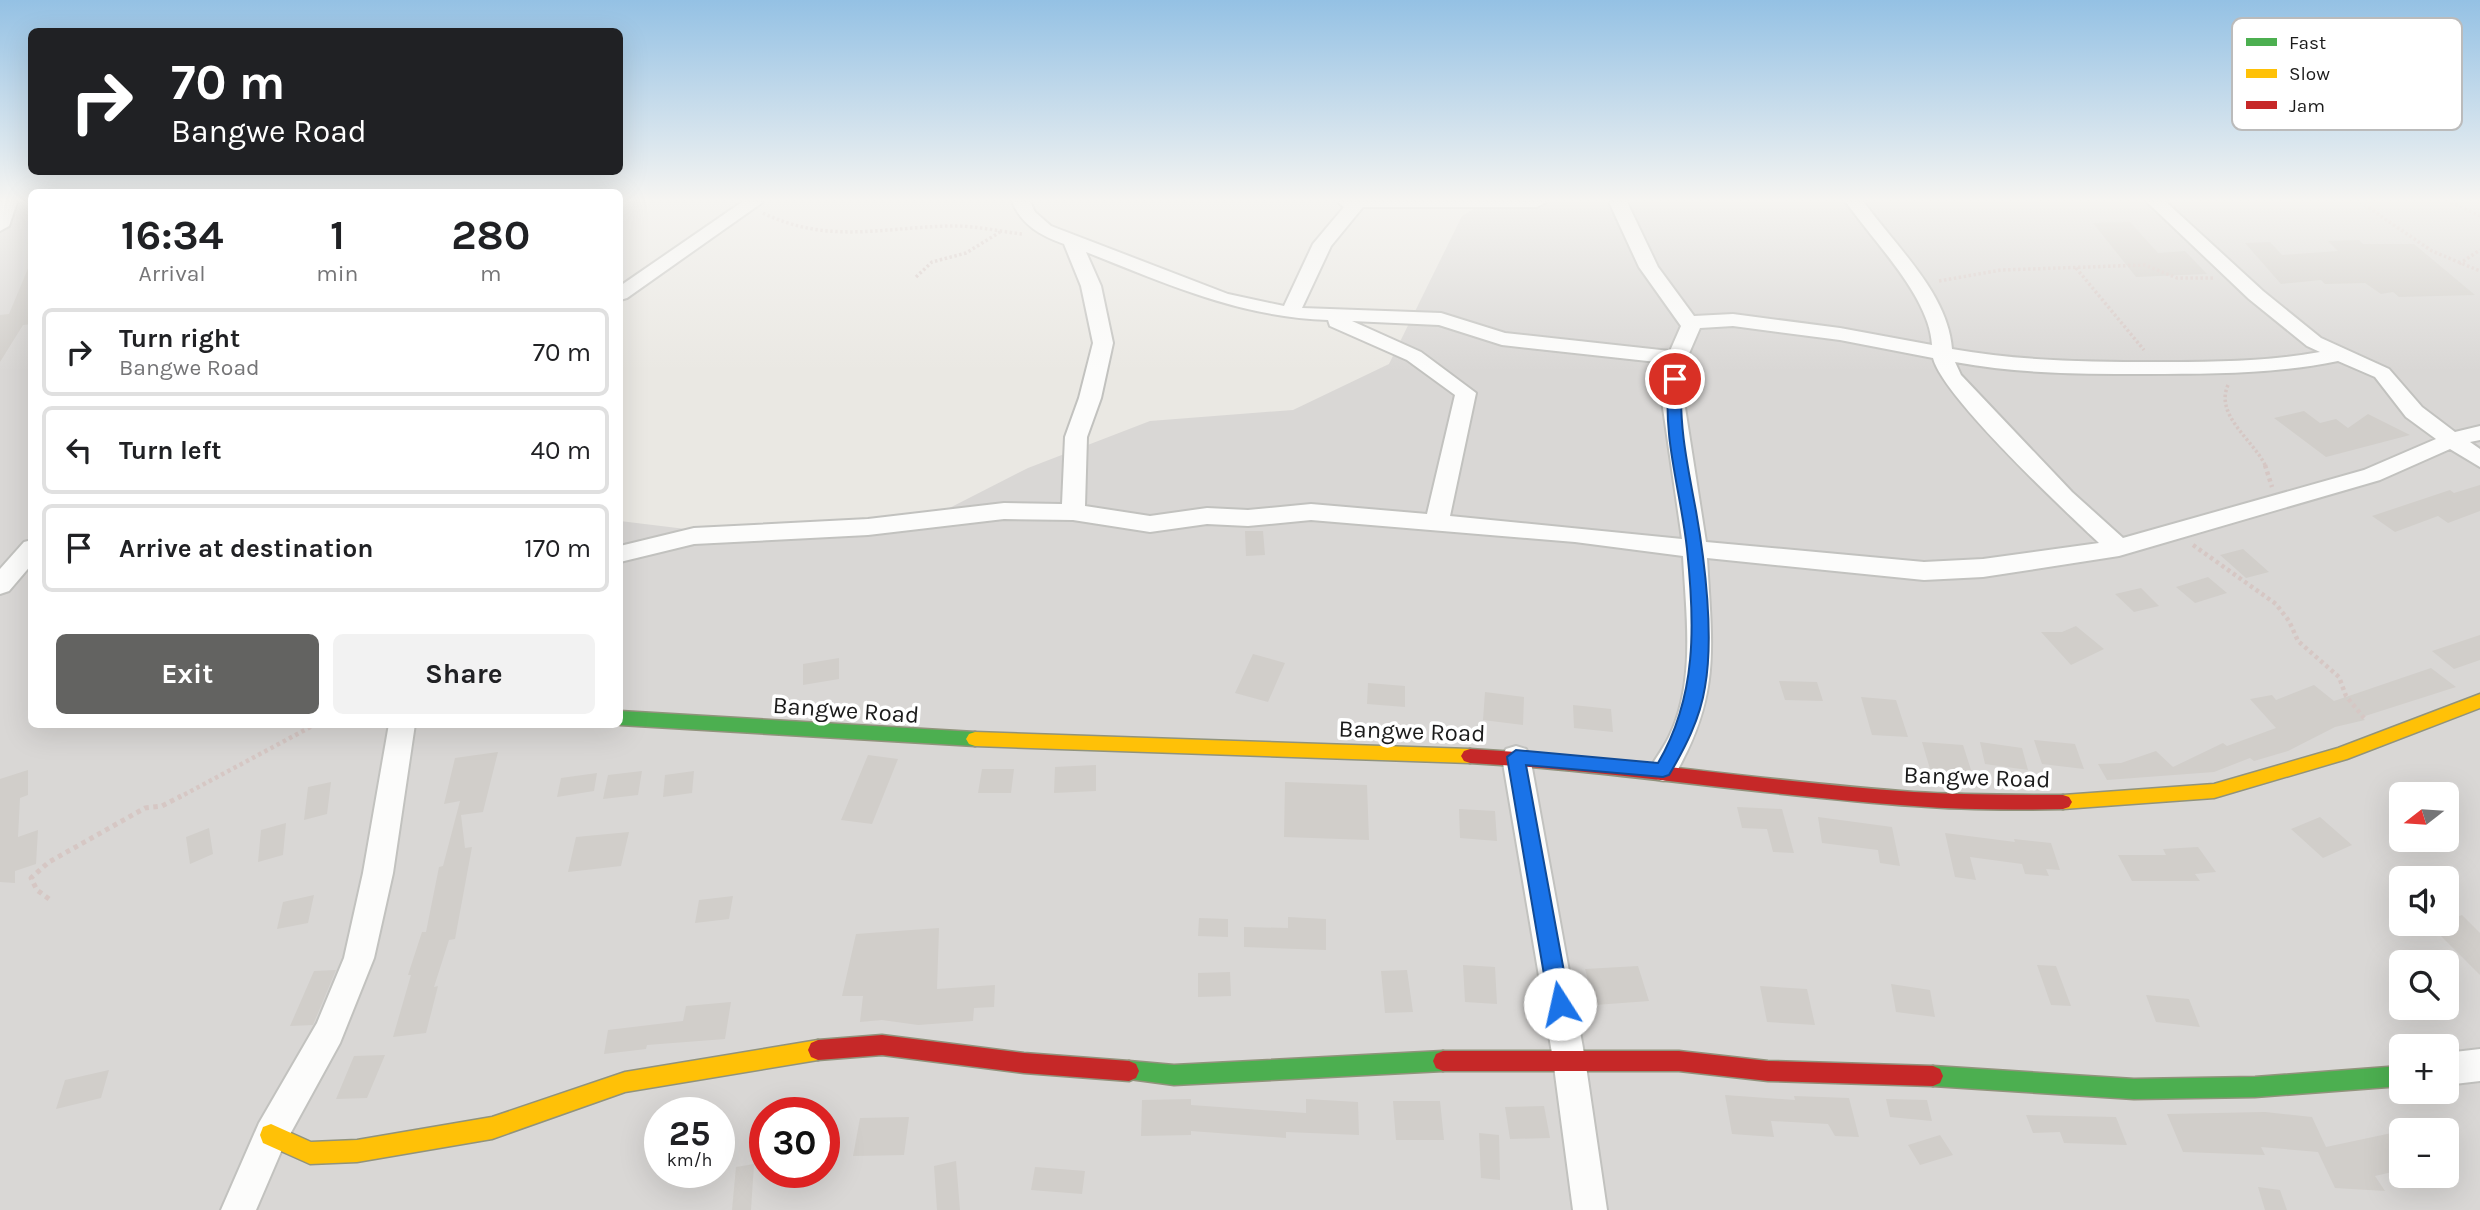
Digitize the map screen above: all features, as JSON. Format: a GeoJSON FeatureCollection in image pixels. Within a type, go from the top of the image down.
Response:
{"type":"FeatureCollection","features":[{"type":"Feature","properties":{"kind":"street"},"geometry":{"type":"LineString","coordinates":[[623,292],[672,258]]}},
{"type":"Feature","properties":{"kind":"street"},"geometry":{"type":"LineString","coordinates":[[1073,512],[1076,437],[1090,398],[1103,342],[1091,286],[1079,258]]}},
{"type":"Feature","properties":{"kind":"street"},"geometry":{"type":"LineString","coordinates":[[1116,258],[1223,299],[1290,313],[1324,317],[1441,319],[1502,339],[1678,358]]}},
{"type":"Feature","properties":{"kind":"street"},"geometry":{"type":"LineString","coordinates":[[1290,313],[1315,258]]}},
{"type":"Feature","properties":{"kind":"street"},"geometry":{"type":"LineString","coordinates":[[1644,258],[1668,300],[1691,325]]}},
{"type":"Feature","properties":{"kind":"street"},"geometry":{"type":"LineString","coordinates":[[1895,258],[1921,295],[1943,335],[1940,351],[1942,363],[1953,379],[2064,497],[2119,548]]}},
{"type":"Feature","properties":{"kind":"street"},"geometry":{"type":"LineString","coordinates":[[2216,258],[2314,342],[2337,355],[2382,373],[2414,412],[2480,460]]}},
{"type":"Feature","properties":{"kind":"street"},"geometry":{"type":"LineString","coordinates":[[1324,317],[1378,337],[1414,356],[1466,393],[1437,521]]}},
{"type":"Feature","properties":{"kind":"street"},"geometry":{"type":"LineString","coordinates":[[1663,770],[1681,740],[1697,689],[1700,660],[1695,549],[1679,457],[1673,401],[1678,358],[1691,325],[1709,318],[1733,320],[1889,340],[2043,368],[2245,366],[2294,363],[2337,355]]}},
{"type":"Feature","properties":{"kind":"street"},"geometry":{"type":"LineString","coordinates":[[623,553],[694,536],[856,528],[1004,511],[1073,512],[1150,524],[1207,516],[1248,518],[1311,512],[1575,534],[1695,549],[1924,571],[1983,568],[2119,548],[2372,475],[2454,439],[2480,433]]}},
{"type":"Feature","properties":{"kind":"street"},"geometry":{"type":"LineString","coordinates":[[0,585],[28,553]]}},
{"type":"Feature","properties":{"kind":"street","name":"Bangwe Road"},"geometry":{"type":"LineString","coordinates":[[623,718],[929,738],[1516,757],[1663,770],[1850,794],[1975,802],[2060,802],[2214,790],[2341,754],[2480,701]]}},
{"type":"Feature","properties":{"kind":"street"},"geometry":{"type":"LineString","coordinates":[[238,1210],[271,1135],[329,1032],[359,958],[378,873],[401,728]]}},
{"type":"Feature","properties":{"kind":"street"},"geometry":{"type":"LineString","coordinates":[[1516,757],[1569,1059],[1590,1210]]}},
{"type":"Feature","properties":{"kind":"street"},"geometry":{"type":"LineString","coordinates":[[271,1135],[310,1153],[357,1151],[492,1128],[625,1082],[813,1050],[882,1045],[1024,1063],[1174,1075],[1421,1060],[1491,1062],[1569,1059],[1679,1061],[1768,1070],[1983,1077],[2134,1089],[2256,1087],[2389,1077]]}},
{"type":"Feature","properties":{"kind":"street"},"geometry":{"type":"LineString","coordinates":[[2459,1067],[2480,1065]]}},
{"type":"Feature","properties":{"kind":"path"},"geometry":{"type":"LineString","coordinates":[[916,277],[932,262],[945,258]]}},
{"type":"Feature","properties":{"kind":"path"},"geometry":{"type":"LineString","coordinates":[[2449,258],[2480,271]]}},
{"type":"Feature","properties":{"kind":"path"},"geometry":{"type":"LineString","coordinates":[[2459,264],[2467,258]]}},
{"type":"Feature","properties":{"kind":"path"},"geometry":{"type":"LineString","coordinates":[[1921,295],[1941,280],[1968,274],[2034,267],[2145,265],[2177,278],[2237,278]]}},
{"type":"Feature","properties":{"kind":"path"},"geometry":{"type":"LineString","coordinates":[[2076,268],[2117,314],[2124,329],[2162,368]]}},
{"type":"Feature","properties":{"kind":"path"},"geometry":{"type":"LineString","coordinates":[[2245,366],[2224,388],[2224,396],[2230,417],[2265,466],[2277,502]]}},
{"type":"Feature","properties":{"kind":"path"},"geometry":{"type":"LineString","coordinates":[[2175,531],[2276,604],[2289,621],[2298,641],[2339,677],[2354,707],[2382,738]]}},
{"type":"Feature","properties":{"kind":"path"},"geometry":{"type":"LineString","coordinates":[[50,899],[37,890],[31,878],[49,862],[145,808],[162,806],[308,728]]}},
{"type":"Feature","properties":{"kind":"shaded area"},"geometry":{"type":"Polygon","coordinates":[[[0,258],[28,258],[28,728],[623,728],[623,521],[743,536],[922,522],[1028,468],[1150,421],[1293,410],[1389,364],[1441,258],[2480,258],[2480,1210],[0,1210],[0,258]]]}},
{"type":"Feature","properties":{"kind":"building"},"geometry":{"type":"Polygon","coordinates":[[[2121,258],[2192,258],[2207,274],[2136,277],[2121,258]]]}},
{"type":"Feature","properties":{"kind":"building"},"geometry":{"type":"Polygon","coordinates":[[[2259,258],[2431,258],[2475,295],[2399,297],[2393,292],[2381,294],[2365,283],[2325,284],[2321,280],[2281,284],[2259,258]]]}},
{"type":"Feature","properties":{"kind":"building"},"geometry":{"type":"Polygon","coordinates":[[[28,269],[28,324],[23,325],[0,362],[0,315],[9,314],[28,269]]]}},
{"type":"Feature","properties":{"kind":"building"},"geometry":{"type":"Polygon","coordinates":[[[2304,411],[2320,423],[2336,419],[2348,428],[2368,414],[2410,435],[2326,457],[2274,418],[2304,411]]]}},
{"type":"Feature","properties":{"kind":"building"},"geometry":{"type":"Polygon","coordinates":[[[2480,485],[2480,511],[2448,523],[2438,516],[2395,532],[2372,516],[2450,490],[2454,493],[2480,485]]]}},
{"type":"Feature","properties":{"kind":"building"},"geometry":{"type":"Polygon","coordinates":[[[1245,531],[1263,531],[1265,555],[1246,556],[1245,531]]]}},
{"type":"Feature","properties":{"kind":"building"},"geometry":{"type":"Polygon","coordinates":[[[2243,549],[2269,572],[2246,578],[2220,555],[2243,549]]]}},
{"type":"Feature","properties":{"kind":"building"},"geometry":{"type":"Polygon","coordinates":[[[2208,577],[2227,593],[2195,603],[2176,587],[2208,577]]]}},
{"type":"Feature","properties":{"kind":"building"},"geometry":{"type":"Polygon","coordinates":[[[2141,588],[2159,606],[2134,612],[2115,594],[2141,588]]]}},
{"type":"Feature","properties":{"kind":"building"},"geometry":{"type":"Polygon","coordinates":[[[2076,626],[2104,649],[2071,665],[2041,632],[2062,632],[2076,626]]]}},
{"type":"Feature","properties":{"kind":"building"},"geometry":{"type":"Polygon","coordinates":[[[2480,635],[2480,660],[2454,669],[2432,651],[2480,635]]]}},
{"type":"Feature","properties":{"kind":"building"},"geometry":{"type":"Polygon","coordinates":[[[1253,654],[1285,663],[1268,702],[1235,693],[1253,654]]]}},
{"type":"Feature","properties":{"kind":"building"},"geometry":{"type":"Polygon","coordinates":[[[839,658],[839,679],[803,685],[803,664],[839,658]]]}},
{"type":"Feature","properties":{"kind":"building"},"geometry":{"type":"Polygon","coordinates":[[[2431,668],[2456,687],[2362,717],[2365,720],[2335,727],[2288,751],[2254,761],[2250,758],[2214,772],[2107,780],[2098,764],[2121,763],[2156,751],[2173,767],[2223,743],[2227,746],[2276,728],[2250,699],[2272,695],[2276,700],[2314,685],[2334,701],[2431,668]]]}},
{"type":"Feature","properties":{"kind":"building"},"geometry":{"type":"Polygon","coordinates":[[[1779,681],[1817,682],[1823,701],[1785,700],[1779,681]]]}},
{"type":"Feature","properties":{"kind":"building"},"geometry":{"type":"Polygon","coordinates":[[[1368,683],[1405,686],[1405,707],[1367,704],[1368,683]]]}},
{"type":"Feature","properties":{"kind":"building"},"geometry":{"type":"Polygon","coordinates":[[[1485,692],[1524,697],[1523,725],[1483,720],[1485,692]]]}},
{"type":"Feature","properties":{"kind":"building"},"geometry":{"type":"Polygon","coordinates":[[[1861,697],[1896,700],[1908,737],[1872,735],[1861,697]]]}},
{"type":"Feature","properties":{"kind":"building"},"geometry":{"type":"Polygon","coordinates":[[[1573,705],[1611,709],[1613,732],[1574,728],[1573,705]]]}},
{"type":"Feature","properties":{"kind":"building"},"geometry":{"type":"Polygon","coordinates":[[[2034,740],[2075,744],[2084,769],[2042,764],[2034,740]]]}},
{"type":"Feature","properties":{"kind":"building"},"geometry":{"type":"Polygon","coordinates":[[[1922,742],[1963,745],[1972,773],[1930,769],[1922,742]]]}},
{"type":"Feature","properties":{"kind":"building"},"geometry":{"type":"Polygon","coordinates":[[[1980,742],[2022,748],[2028,770],[1985,764],[1980,742]]]}},
{"type":"Feature","properties":{"kind":"building"},"geometry":{"type":"Polygon","coordinates":[[[498,752],[483,812],[461,815],[465,848],[472,847],[455,939],[449,940],[434,987],[438,986],[426,1033],[393,1037],[411,975],[408,975],[422,932],[426,932],[439,867],[443,866],[460,801],[444,804],[455,758],[498,752]]]}},
{"type":"Feature","properties":{"kind":"building"},"geometry":{"type":"Polygon","coordinates":[[[868,755],[898,759],[872,824],[841,820],[868,755]]]}},
{"type":"Feature","properties":{"kind":"building"},"geometry":{"type":"Polygon","coordinates":[[[1096,765],[1096,791],[1054,793],[1055,767],[1096,765]]]}},
{"type":"Feature","properties":{"kind":"building"},"geometry":{"type":"Polygon","coordinates":[[[982,769],[1014,769],[1011,793],[978,793],[982,769]]]}},
{"type":"Feature","properties":{"kind":"building"},"geometry":{"type":"Polygon","coordinates":[[[28,770],[28,795],[20,798],[18,837],[38,830],[36,864],[15,871],[15,883],[0,882],[0,779],[28,770]]]}},
{"type":"Feature","properties":{"kind":"building"},"geometry":{"type":"Polygon","coordinates":[[[642,771],[638,795],[603,799],[608,775],[642,771]]]}},
{"type":"Feature","properties":{"kind":"building"},"geometry":{"type":"Polygon","coordinates":[[[694,771],[692,793],[663,797],[665,775],[694,771]]]}},
{"type":"Feature","properties":{"kind":"building"},"geometry":{"type":"Polygon","coordinates":[[[597,773],[594,791],[557,797],[561,778],[597,773]]]}},
{"type":"Feature","properties":{"kind":"building"},"geometry":{"type":"Polygon","coordinates":[[[331,782],[327,814],[304,820],[308,787],[331,782]]]}},
{"type":"Feature","properties":{"kind":"building"},"geometry":{"type":"Polygon","coordinates":[[[1285,782],[1367,785],[1369,840],[1284,837],[1285,782]]]}},
{"type":"Feature","properties":{"kind":"building"},"geometry":{"type":"Polygon","coordinates":[[[1737,807],[1782,809],[1794,853],[1773,852],[1767,829],[1742,828],[1737,807]]]}},
{"type":"Feature","properties":{"kind":"building"},"geometry":{"type":"Polygon","coordinates":[[[1459,809],[1495,811],[1497,841],[1460,838],[1459,809]]]}},
{"type":"Feature","properties":{"kind":"building"},"geometry":{"type":"Polygon","coordinates":[[[1818,817],[1892,827],[1900,866],[1880,863],[1878,850],[1822,843],[1818,817]]]}},
{"type":"Feature","properties":{"kind":"building"},"geometry":{"type":"Polygon","coordinates":[[[2320,817],[2352,845],[2323,858],[2291,829],[2320,817]]]}},
{"type":"Feature","properties":{"kind":"building"},"geometry":{"type":"Polygon","coordinates":[[[286,823],[283,855],[258,862],[261,830],[286,823]]]}},
{"type":"Feature","properties":{"kind":"building"},"geometry":{"type":"Polygon","coordinates":[[[209,828],[213,854],[190,864],[186,837],[209,828]]]}},
{"type":"Feature","properties":{"kind":"building"},"geometry":{"type":"Polygon","coordinates":[[[629,832],[621,866],[568,872],[576,837],[629,832]]]}},
{"type":"Feature","properties":{"kind":"building"},"geometry":{"type":"Polygon","coordinates":[[[1945,833],[2015,842],[2014,839],[2051,843],[2060,870],[2046,869],[2049,876],[2025,874],[2022,864],[1970,857],[1976,880],[1955,877],[1945,833]]]}},
{"type":"Feature","properties":{"kind":"building"},"geometry":{"type":"Polygon","coordinates":[[[2198,847],[2216,872],[2195,874],[2200,881],[2132,881],[2118,855],[2166,855],[2163,849],[2198,847]]]}},
{"type":"Feature","properties":{"kind":"building"},"geometry":{"type":"Polygon","coordinates":[[[314,895],[308,923],[277,929],[283,902],[314,895]]]}},
{"type":"Feature","properties":{"kind":"building"},"geometry":{"type":"Polygon","coordinates":[[[733,896],[729,919],[695,923],[699,900],[733,896]]]}},
{"type":"Feature","properties":{"kind":"building"},"geometry":{"type":"Polygon","coordinates":[[[2462,915],[2480,933],[2480,975],[2459,954],[2459,950],[2455,950],[2441,936],[2459,936],[2459,916],[2462,915]]]}},
{"type":"Feature","properties":{"kind":"building"},"geometry":{"type":"Polygon","coordinates":[[[1288,917],[1326,919],[1326,950],[1244,947],[1244,927],[1288,928],[1288,917]]]}},
{"type":"Feature","properties":{"kind":"building"},"geometry":{"type":"Polygon","coordinates":[[[1199,918],[1228,919],[1228,937],[1198,936],[1199,918]]]}},
{"type":"Feature","properties":{"kind":"building"},"geometry":{"type":"Polygon","coordinates":[[[939,928],[937,989],[995,985],[994,1007],[974,1008],[973,1021],[918,1025],[882,1020],[860,1022],[863,996],[842,996],[856,934],[939,928]]]}},
{"type":"Feature","properties":{"kind":"building"},"geometry":{"type":"Polygon","coordinates":[[[1463,965],[1495,967],[1497,1004],[1465,1002],[1463,965]]]}},
{"type":"Feature","properties":{"kind":"building"},"geometry":{"type":"Polygon","coordinates":[[[2037,965],[2056,966],[2071,1006],[2051,1005],[2037,965]]]}},
{"type":"Feature","properties":{"kind":"building"},"geometry":{"type":"Polygon","coordinates":[[[1638,966],[1649,1001],[1595,1005],[1585,969],[1638,966]]]}},
{"type":"Feature","properties":{"kind":"building"},"geometry":{"type":"Polygon","coordinates":[[[336,970],[313,1025],[290,1026],[314,971],[336,970]]]}},
{"type":"Feature","properties":{"kind":"building"},"geometry":{"type":"Polygon","coordinates":[[[1407,970],[1413,1012],[1385,1013],[1381,971],[1407,970]]]}},
{"type":"Feature","properties":{"kind":"building"},"geometry":{"type":"Polygon","coordinates":[[[1230,972],[1231,996],[1198,997],[1198,973],[1230,972]]]}},
{"type":"Feature","properties":{"kind":"building"},"geometry":{"type":"Polygon","coordinates":[[[1891,984],[1930,990],[1935,1017],[1896,1012],[1891,984]]]}},
{"type":"Feature","properties":{"kind":"building"},"geometry":{"type":"Polygon","coordinates":[[[1760,986],[1807,989],[1815,1025],[1767,1022],[1760,986]]]}},
{"type":"Feature","properties":{"kind":"building"},"geometry":{"type":"Polygon","coordinates":[[[2146,995],[2189,999],[2200,1027],[2156,1022],[2146,995]]]}},
{"type":"Feature","properties":{"kind":"building"},"geometry":{"type":"Polygon","coordinates":[[[731,1002],[725,1039],[647,1045],[646,1049],[604,1054],[608,1030],[683,1021],[686,1006],[731,1002]]]}},
{"type":"Feature","properties":{"kind":"building"},"geometry":{"type":"Polygon","coordinates":[[[385,1055],[367,1098],[336,1099],[354,1056],[385,1055]]]}},
{"type":"Feature","properties":{"kind":"building"},"geometry":{"type":"Polygon","coordinates":[[[109,1070],[101,1098],[56,1109],[65,1080],[109,1070]]]}},
{"type":"Feature","properties":{"kind":"building"},"geometry":{"type":"Polygon","coordinates":[[[1725,1095],[1795,1100],[1794,1096],[1849,1098],[1859,1137],[1835,1136],[1828,1124],[1771,1121],[1774,1137],[1732,1134],[1725,1095]]]}},
{"type":"Feature","properties":{"kind":"building"},"geometry":{"type":"Polygon","coordinates":[[[1191,1099],[1191,1105],[1306,1113],[1306,1099],[1358,1102],[1359,1135],[1286,1132],[1286,1138],[1191,1131],[1191,1135],[1141,1136],[1142,1100],[1191,1099]]]}},
{"type":"Feature","properties":{"kind":"building"},"geometry":{"type":"Polygon","coordinates":[[[1886,1099],[1927,1100],[1932,1121],[1890,1117],[1886,1099]]]}},
{"type":"Feature","properties":{"kind":"building"},"geometry":{"type":"Polygon","coordinates":[[[1393,1101],[1440,1101],[1444,1140],[1396,1140],[1393,1101]]]}},
{"type":"Feature","properties":{"kind":"building"},"geometry":{"type":"Polygon","coordinates":[[[1544,1106],[1550,1138],[1510,1139],[1505,1107],[1544,1106]]]}},
{"type":"Feature","properties":{"kind":"building"},"geometry":{"type":"Polygon","coordinates":[[[2265,1112],[2312,1117],[2326,1147],[2389,1134],[2389,1173],[2375,1176],[2385,1191],[2335,1188],[2318,1152],[2261,1147],[2265,1155],[2183,1152],[2167,1114],[2265,1112]]]}},
{"type":"Feature","properties":{"kind":"building"},"geometry":{"type":"Polygon","coordinates":[[[2026,1115],[2116,1117],[2127,1145],[2064,1143],[2060,1132],[2033,1133],[2026,1115]]]}},
{"type":"Feature","properties":{"kind":"building"},"geometry":{"type":"Polygon","coordinates":[[[909,1117],[904,1155],[853,1156],[860,1118],[909,1117]]]}},
{"type":"Feature","properties":{"kind":"building"},"geometry":{"type":"Polygon","coordinates":[[[1479,1133],[1499,1135],[1500,1180],[1481,1178],[1479,1133]]]}},
{"type":"Feature","properties":{"kind":"building"},"geometry":{"type":"Polygon","coordinates":[[[1940,1135],[1953,1155],[1920,1165],[1908,1145],[1940,1135]]]}},
{"type":"Feature","properties":{"kind":"building"},"geometry":{"type":"Polygon","coordinates":[[[956,1161],[960,1210],[937,1210],[934,1166],[956,1161]]]}},
{"type":"Feature","properties":{"kind":"building"},"geometry":{"type":"Polygon","coordinates":[[[749,1165],[749,1188],[752,1188],[751,1210],[732,1210],[736,1167],[749,1165]]]}},
{"type":"Feature","properties":{"kind":"building"},"geometry":{"type":"Polygon","coordinates":[[[1035,1167],[1085,1171],[1082,1194],[1031,1190],[1035,1167]]]}},
{"type":"Feature","properties":{"kind":"building"},"geometry":{"type":"Polygon","coordinates":[[[2258,1187],[2280,1190],[2287,1210],[2265,1210],[2258,1187]]]}},
{"type":"Feature","properties":{"kind":"traffic: fast"},"geometry":{"type":"LineString","coordinates":[[623,718],[975,739]]}},
{"type":"Feature","properties":{"kind":"traffic: fast"},"geometry":{"type":"LineString","coordinates":[[1129,1071],[1174,1075],[1443,1061]]}},
{"type":"Feature","properties":{"kind":"traffic: fast"},"geometry":{"type":"LineString","coordinates":[[1933,1076],[2134,1089],[2255,1087],[2389,1077]]}},
{"type":"Feature","properties":{"kind":"traffic: slow"},"geometry":{"type":"LineString","coordinates":[[2063,802],[2214,791],[2341,754],[2480,701]]}},
{"type":"Feature","properties":{"kind":"traffic: slow"},"geometry":{"type":"LineString","coordinates":[[975,739],[1470,756]]}},
{"type":"Feature","properties":{"kind":"traffic: slow"},"geometry":{"type":"LineString","coordinates":[[271,1135],[310,1153],[357,1151],[492,1128],[625,1082],[818,1050]]}},
{"type":"Feature","properties":{"kind":"traffic: jam"},"geometry":{"type":"LineString","coordinates":[[1470,756],[1618,767],[1914,799],[1989,803],[2063,802]]}},
{"type":"Feature","properties":{"kind":"traffic: jam"},"geometry":{"type":"LineString","coordinates":[[818,1050],[882,1045],[1024,1063],[1129,1071]]}},
{"type":"Feature","properties":{"kind":"traffic: jam"},"geometry":{"type":"LineString","coordinates":[[1443,1061],[1679,1061],[1768,1071],[1933,1076]]}},
{"type":"Feature","properties":{"kind":"route"},"geometry":{"type":"LineString","coordinates":[[1560,1004],[1516,757],[1663,770],[1681,740],[1697,689],[1700,660],[1695,549],[1679,457],[1673,401],[1675,379]]}}]}
